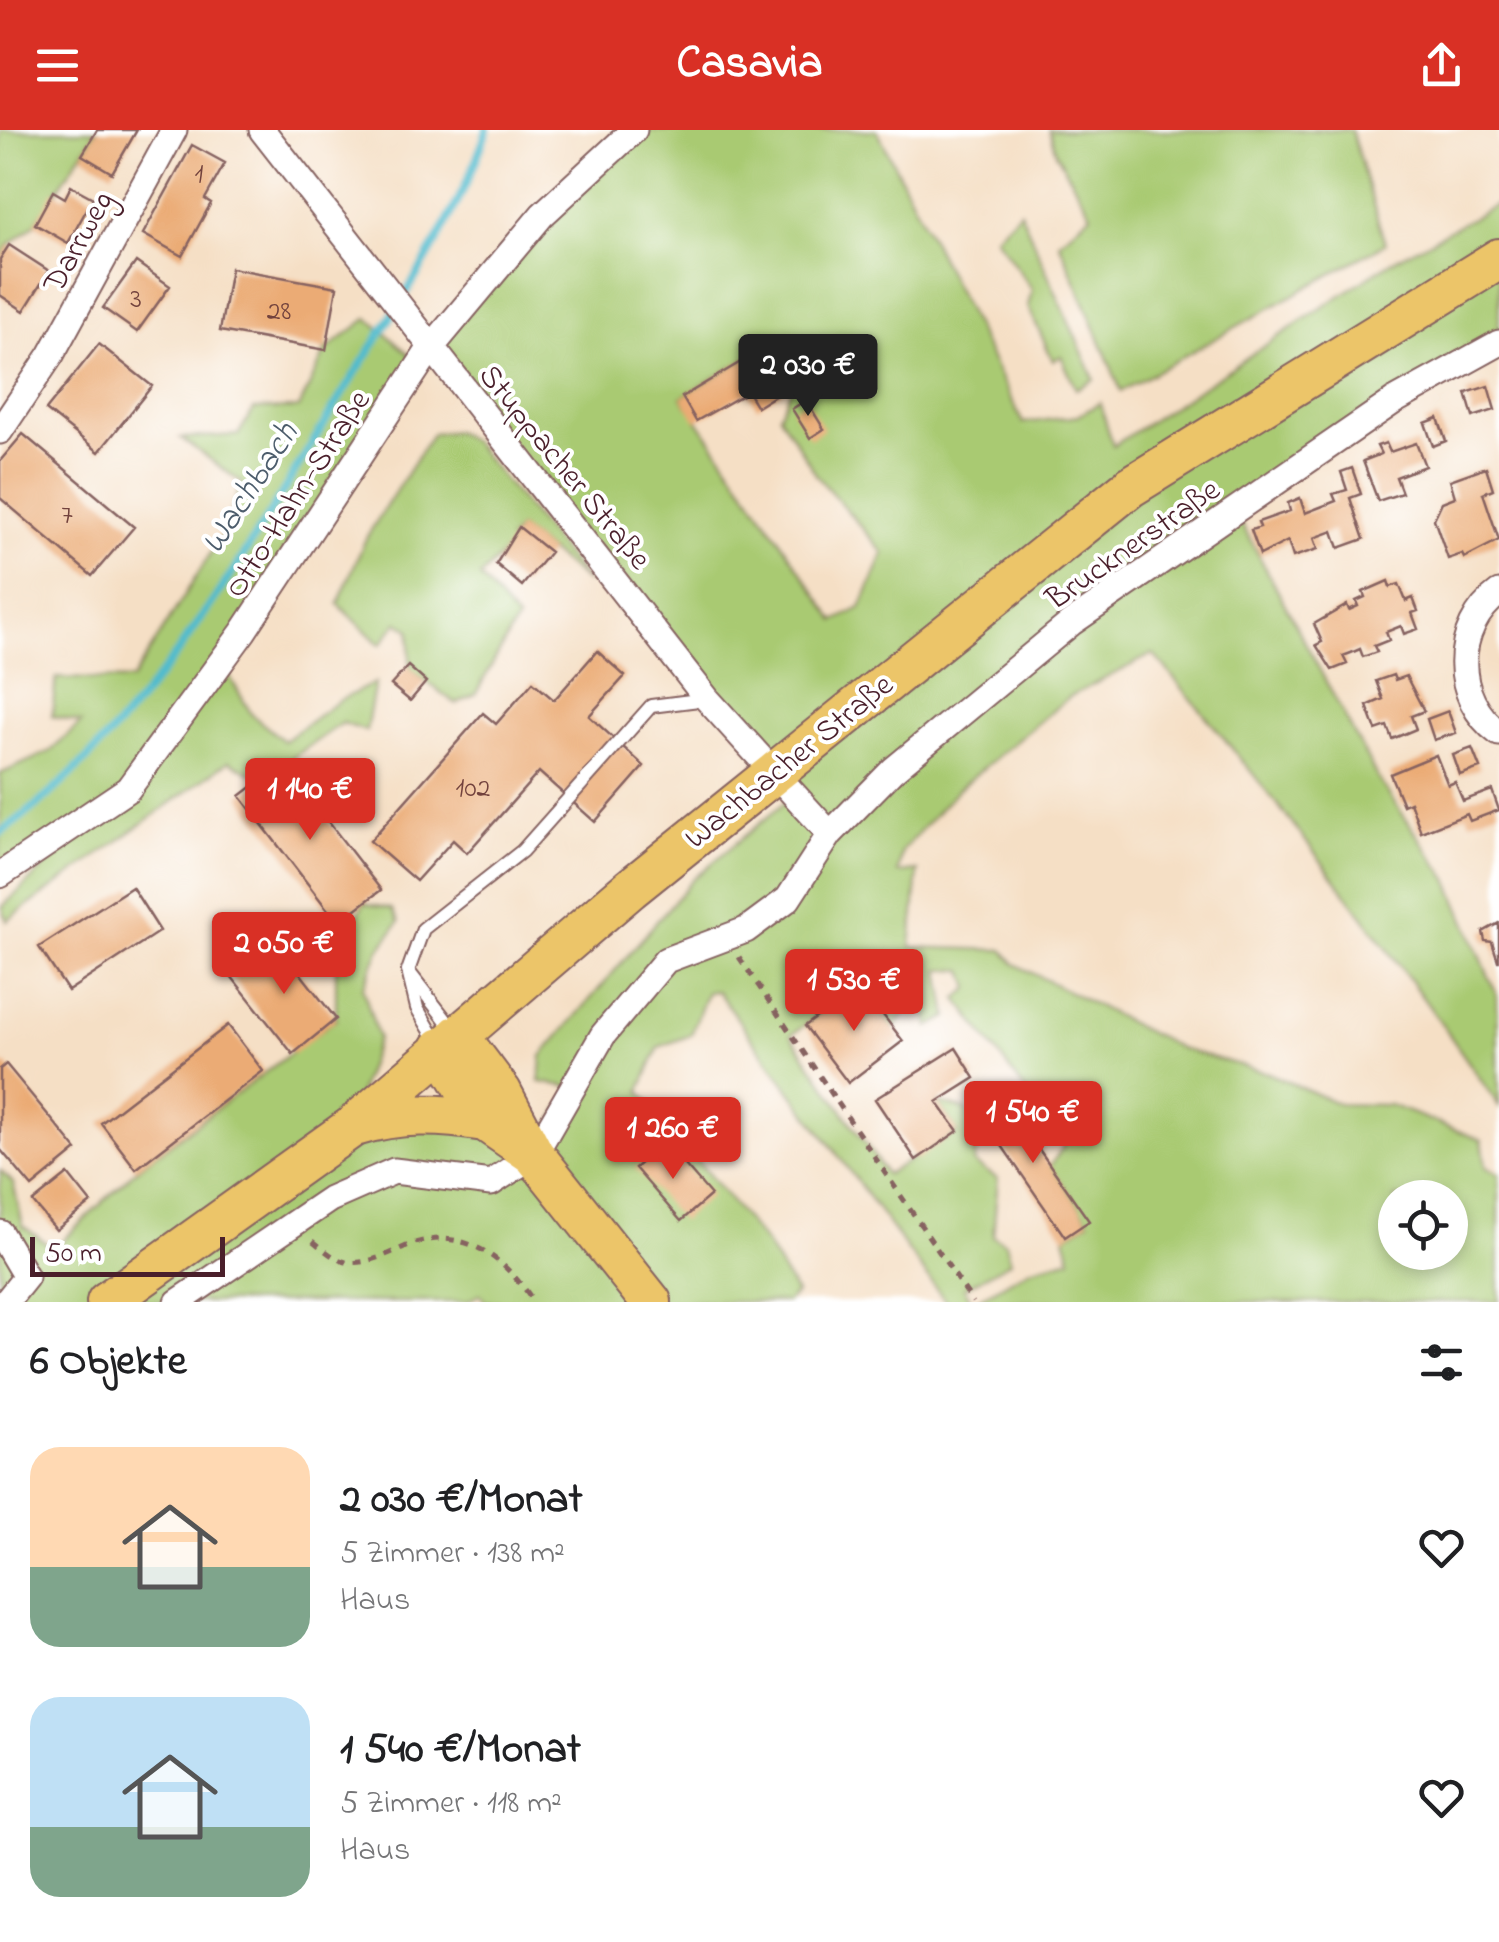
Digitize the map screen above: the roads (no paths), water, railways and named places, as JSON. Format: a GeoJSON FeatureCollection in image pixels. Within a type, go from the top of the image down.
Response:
{"type":"FeatureCollection","features":[{"type":"Feature","properties":{"kind":"main road","name":"Wachbacher Straße"},"geometry":{"type":"LineString","coordinates":[[107,1302],[352,1127],[774,771],[1130,487],[1499,259]]}},
{"type":"Feature","properties":{"kind":"main road"},"geometry":{"type":"LineString","coordinates":[[493,1107],[496,1036],[503,1008],[518,984]]}},
{"type":"Feature","properties":{"kind":"main road"},"geometry":{"type":"LineString","coordinates":[[450,1042],[493,1107],[651,1302]]}},
{"type":"Feature","properties":{"kind":"main road"},"geometry":{"type":"LineString","coordinates":[[352,1127],[386,1116],[493,1107]]}},
{"type":"Feature","properties":{"kind":"street","name":"Darrweg"},"geometry":{"type":"LineString","coordinates":[[0,431],[52,355],[174,130]]}},
{"type":"Feature","properties":{"kind":"street","name":"Stuppacher Straße"},"geometry":{"type":"LineString","coordinates":[[262,130],[413,328],[707,699],[830,834]]}},
{"type":"Feature","properties":{"kind":"street","name":"Otto-Hahn-Straße"},"geometry":{"type":"LineString","coordinates":[[0,875],[128,789],[244,632],[430,349],[542,215],[634,130]]}},
{"type":"Feature","properties":{"kind":"street","name":"Brucknerstraße"},"geometry":{"type":"LineString","coordinates":[[534,1155],[604,1035],[666,960],[746,930],[788,899],[830,834],[893,770],[1071,623],[1394,401],[1499,343]]}},
{"type":"Feature","properties":{"kind":"street"},"geometry":{"type":"LineString","coordinates":[[1499,594],[1485,604],[1470,626],[1462,663],[1468,695],[1486,723],[1499,732]]}},
{"type":"Feature","properties":{"kind":"street"},"geometry":{"type":"LineString","coordinates":[[178,1302],[330,1199],[394,1171],[491,1183],[534,1155]]}},
{"type":"Feature","properties":{"kind":"street"},"geometry":{"type":"LineString","coordinates":[[0,1233],[26,1278],[6,1302]]}},
{"type":"Feature","properties":{"kind":"lane"},"geometry":{"type":"LineString","coordinates":[[450,1042],[417,1008],[408,971],[423,929],[522,850],[651,706],[707,699]]}},
{"type":"Feature","properties":{"kind":"lane"},"geometry":{"type":"LineString","coordinates":[[408,971],[450,1042]]}},
{"type":"Feature","properties":{"kind":"waterway","name":"Wachbach"},"geometry":{"type":"LineString","coordinates":[[0,833],[55,790],[105,741],[194,629],[424,263],[459,198],[487,130]]}}]}
